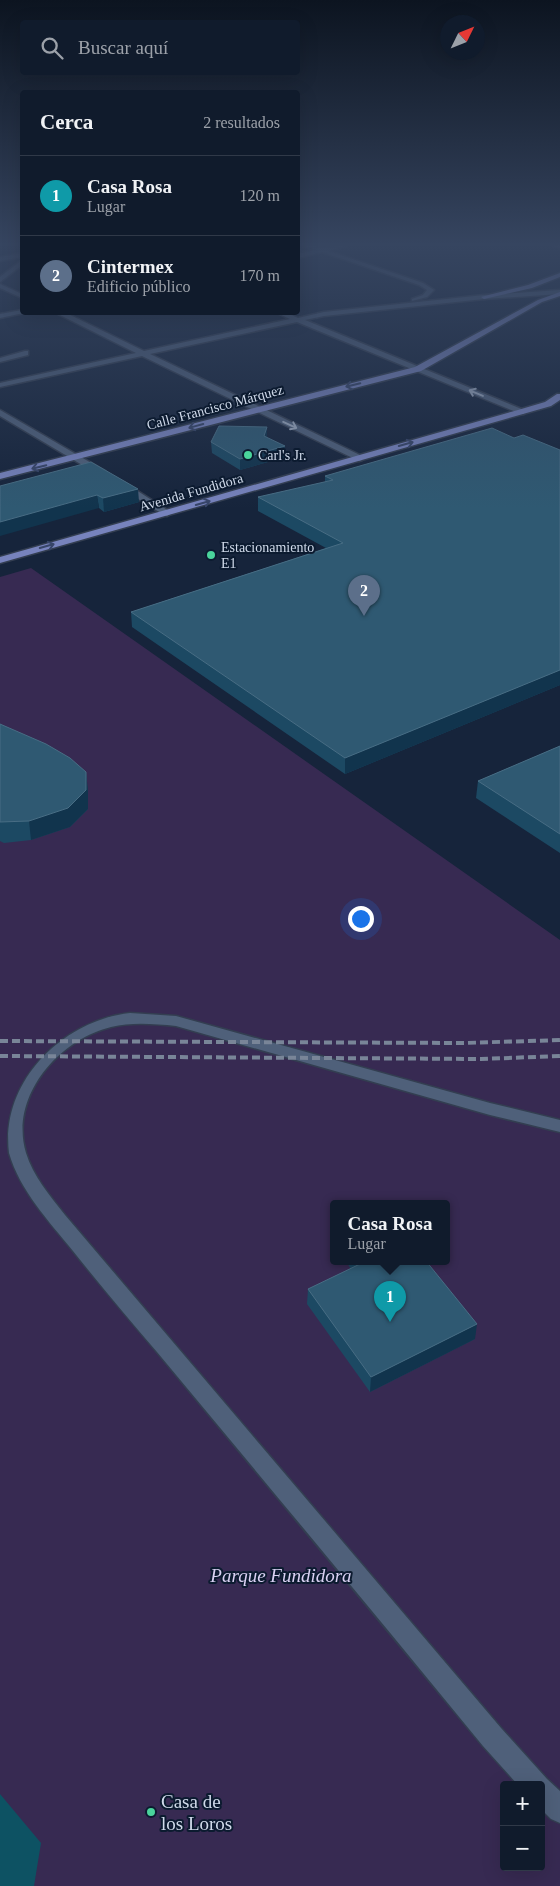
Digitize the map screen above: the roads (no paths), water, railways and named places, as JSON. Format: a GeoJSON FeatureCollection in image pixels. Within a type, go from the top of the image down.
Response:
{"type":"FeatureCollection","features":[{"type":"Feature","properties":{"kind":"main road","name":"Calle Francisco Márquez"},"geometry":{"type":"LineString","coordinates":[[0,476],[418,369],[483,333]]}},
{"type":"Feature","properties":{"kind":"main road","name":"Avenida Fundidora"},"geometry":{"type":"LineString","coordinates":[[0,560],[521,412],[548,404],[560,396]]}},
{"type":"Feature","properties":{"kind":"street"},"geometry":{"type":"LineString","coordinates":[[100,333],[359,458]]}},
{"type":"Feature","properties":{"kind":"street"},"geometry":{"type":"LineString","coordinates":[[0,385],[238,333]]}},
{"type":"Feature","properties":{"kind":"street"},"geometry":{"type":"LineString","coordinates":[[329,333],[521,412]]}},
{"type":"Feature","properties":{"kind":"street"},"geometry":{"type":"LineString","coordinates":[[0,360],[25,353]]}},
{"type":"Feature","properties":{"kind":"street"},"geometry":{"type":"LineString","coordinates":[[0,412],[167,513]]}},
{"type":"Feature","properties":{"kind":"street"},"geometry":{"type":"LineString","coordinates":[[532,1781],[492,1737],[128,1305],[37,1193],[17,1154],[11,1131],[22,1088],[33,1070],[55,1049],[81,1033],[103,1024],[128,1019],[152,1018],[186,1024],[490,1109],[560,1126]]}},
{"type":"Feature","properties":{"kind":"street"},"geometry":{"type":"LineString","coordinates":[[545,1794],[560,1810]]}},
{"type":"Feature","properties":{"kind":"water"},"geometry":{"type":"Polygon","coordinates":[[[0,1794],[41,1843],[34,1886],[0,1886],[0,1794]]]}},
{"type":"Feature","properties":{"kind":"railway"},"geometry":{"type":"LineString","coordinates":[[0,1041],[464,1043],[560,1040]]}},
{"type":"Feature","properties":{"kind":"railway"},"geometry":{"type":"LineString","coordinates":[[0,1056],[481,1059],[560,1056]]}},
{"type":"Feature","properties":{"kind":"place","name":"Carl's Jr."},"geometry":{"type":"Point","coordinates":[248,455]}},
{"type":"Feature","properties":{"kind":"place","name":"Estacionamiento E1"},"geometry":{"type":"Point","coordinates":[211,555]}},
{"type":"Feature","properties":{"kind":"place","name":"Cintermex"},"geometry":{"type":"Point","coordinates":[364,616]}},
{"type":"Feature","properties":{"kind":"place","name":"Casa Rosa"},"geometry":{"type":"Point","coordinates":[390,1322]}},
{"type":"Feature","properties":{"kind":"place","name":"Casa de los Loros"},"geometry":{"type":"Point","coordinates":[151,1812]}},
{"type":"Feature","properties":{"kind":"park label","name":"Parque Fundidora"},"geometry":{"type":"Point","coordinates":[281,1575]}}]}
